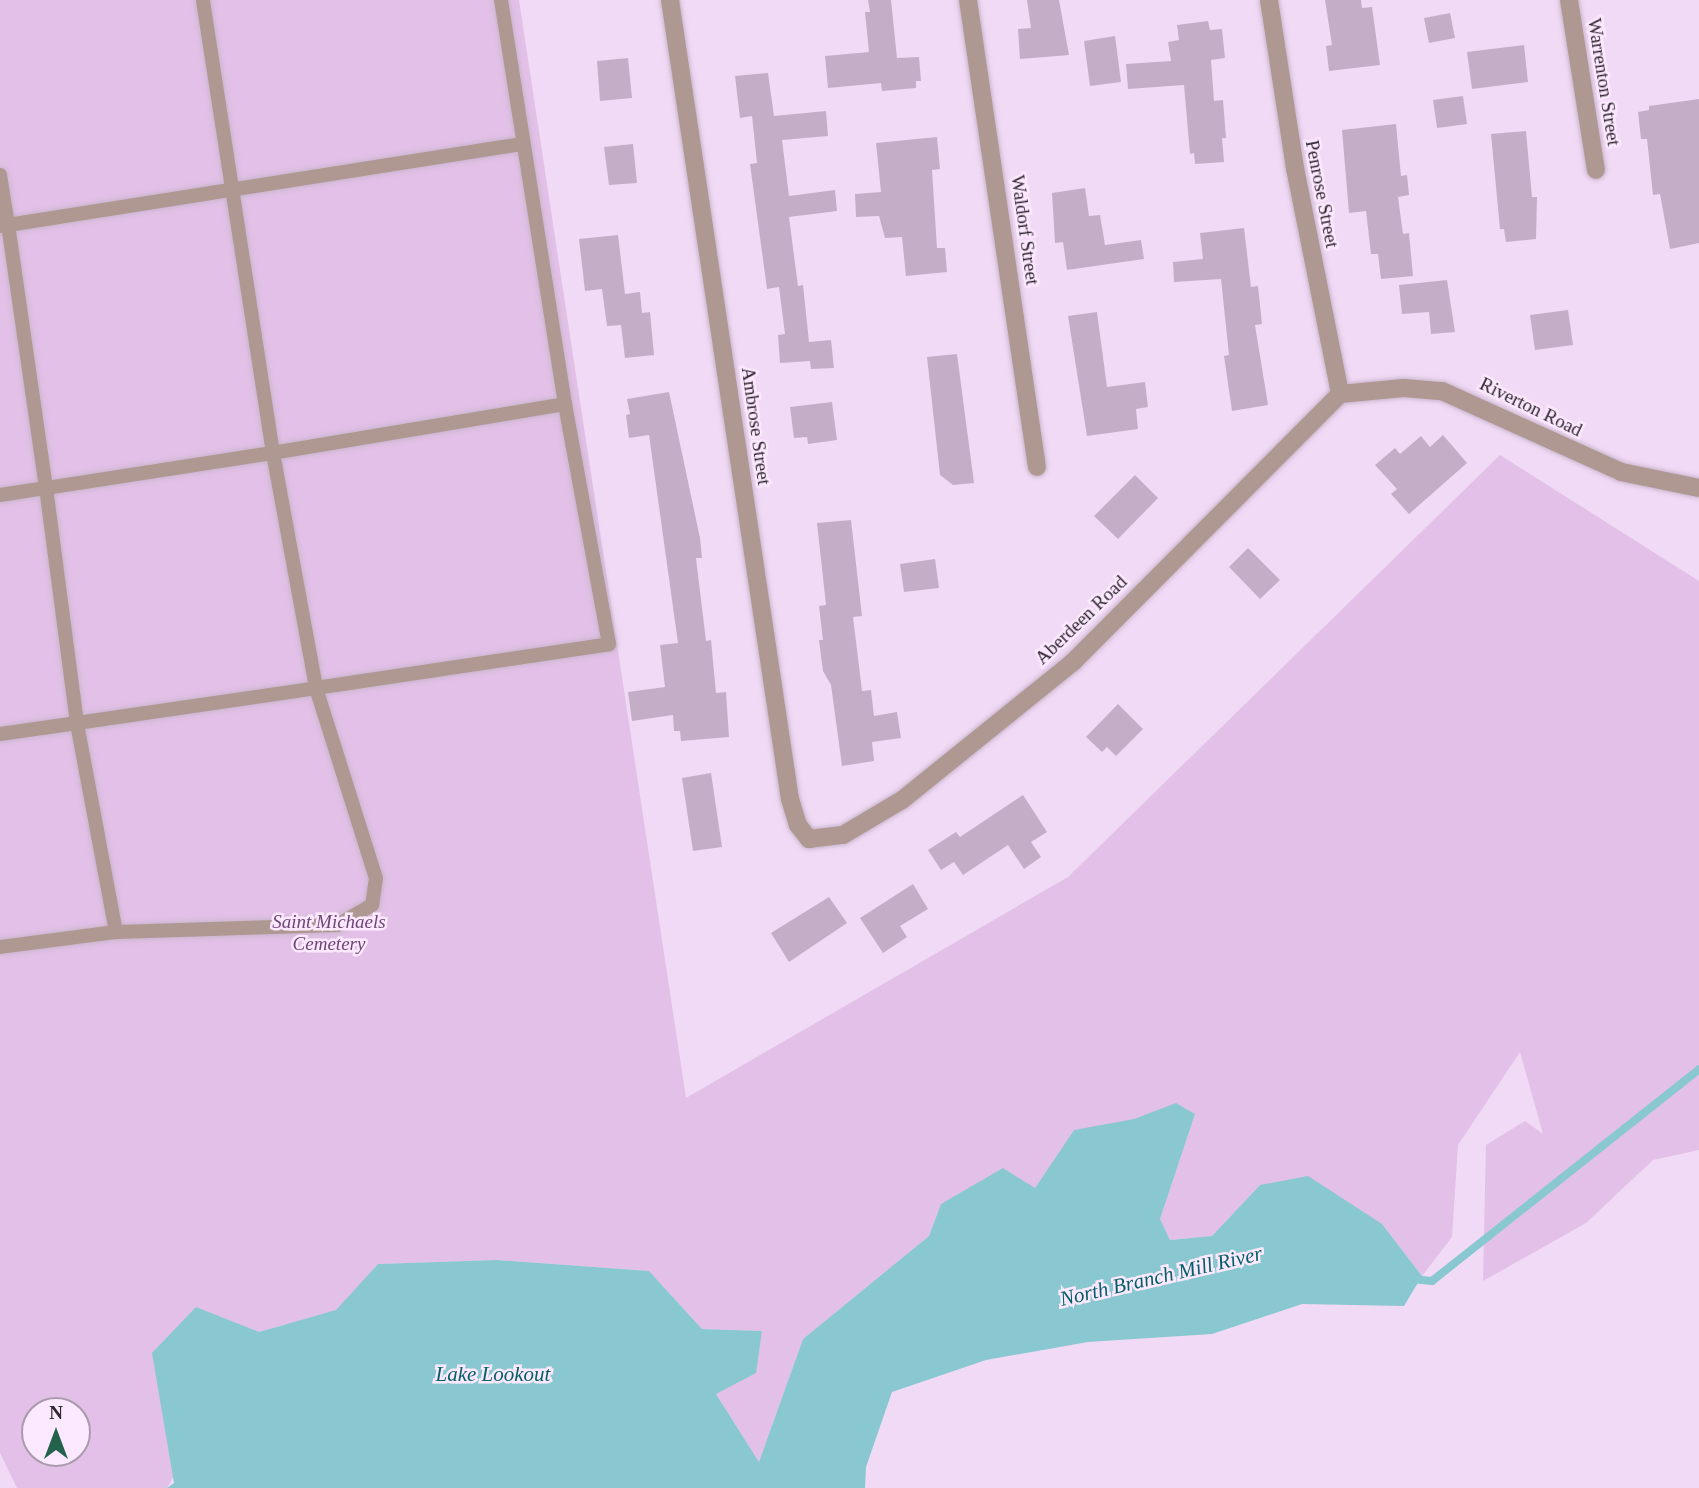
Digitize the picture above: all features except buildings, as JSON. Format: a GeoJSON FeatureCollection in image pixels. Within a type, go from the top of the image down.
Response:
{"type":"FeatureCollection","features":[{"type":"Feature","properties":{"kind":"street","name":"Ambrose Street"},"geometry":{"type":"LineString","coordinates":[[670,0],[790,799],[805,836],[824,840]]}},
{"type":"Feature","properties":{"kind":"street","name":"Waldorf Street"},"geometry":{"type":"LineString","coordinates":[[968,0],[1037,467]]}},
{"type":"Feature","properties":{"kind":"street","name":"Penrose Street"},"geometry":{"type":"LineString","coordinates":[[1269,0],[1295,168],[1340,394]]}},
{"type":"Feature","properties":{"kind":"street","name":"Warrenton Street"},"geometry":{"type":"LineString","coordinates":[[1569,0],[1596,170]]}},
{"type":"Feature","properties":{"kind":"street","name":"Riverton Road"},"geometry":{"type":"LineString","coordinates":[[1340,394],[1404,388],[1442,391],[1480,404],[1599,463],[1656,482],[1699,488]]}},
{"type":"Feature","properties":{"kind":"street","name":"Aberdeen Road"},"geometry":{"type":"LineString","coordinates":[[824,840],[853,830],[902,800],[1073,662],[1340,394]]}},
{"type":"Feature","properties":{"kind":"lane"},"geometry":{"type":"LineString","coordinates":[[0,947],[116,932],[338,925],[372,905],[376,878],[316,688],[273,453],[235,190],[203,0]]}},
{"type":"Feature","properties":{"kind":"lane"},"geometry":{"type":"LineString","coordinates":[[0,734],[609,644],[565,404],[501,0]]}},
{"type":"Feature","properties":{"kind":"lane"},"geometry":{"type":"LineString","coordinates":[[4,225],[522,144]]}},
{"type":"Feature","properties":{"kind":"lane"},"geometry":{"type":"LineString","coordinates":[[0,176],[4,225],[46,488],[77,723],[116,932]]}},
{"type":"Feature","properties":{"kind":"lane"},"geometry":{"type":"LineString","coordinates":[[0,495],[565,404]]}},
{"type":"Feature","properties":{"kind":"green space","name":"Saint Michaels Cemetery"},"geometry":{"type":"Polygon","coordinates":[[[0,0],[519,0],[686,1098],[1068,877],[1500,455],[1699,581],[1699,1150],[1653,1160],[1586,1223],[1483,1281],[1486,1145],[1525,1121],[1543,1134],[1520,1052],[1458,1145],[1452,1237],[1422,1276],[1382,1224],[1260,1185],[1212,1236],[1170,1240],[1160,1219],[1195,1114],[1074,1130],[1035,1188],[941,1204],[929,1236],[803,1339],[759,1462],[716,1394],[762,1331],[702,1329],[649,1271],[496,1260],[378,1264],[337,1310],[259,1332],[167,1488],[17,1488],[0,1453],[0,0]]]}},
{"type":"Feature","properties":{"kind":"water","name":"Lake Lookout"},"geometry":{"type":"Polygon","coordinates":[[[1176,1103],[1195,1114],[1160,1219],[1170,1240],[1212,1236],[1260,1185],[1308,1176],[1382,1224],[1422,1276],[1404,1306],[1302,1304],[1212,1334],[1088,1342],[986,1360],[892,1392],[866,1467],[865,1488],[167,1488],[174,1483],[152,1353],[196,1307],[259,1332],[336,1310],[378,1264],[496,1260],[649,1271],[702,1329],[762,1331],[756,1373],[716,1394],[759,1462],[803,1339],[929,1236],[941,1204],[1003,1168],[1035,1188],[1074,1130],[1134,1119],[1176,1103]]]}},
{"type":"Feature","properties":{"kind":"waterway","name":"North Branch Mill River"},"geometry":{"type":"LineString","coordinates":[[1412,1279],[1432,1281],[1699,1069]]}}]}
